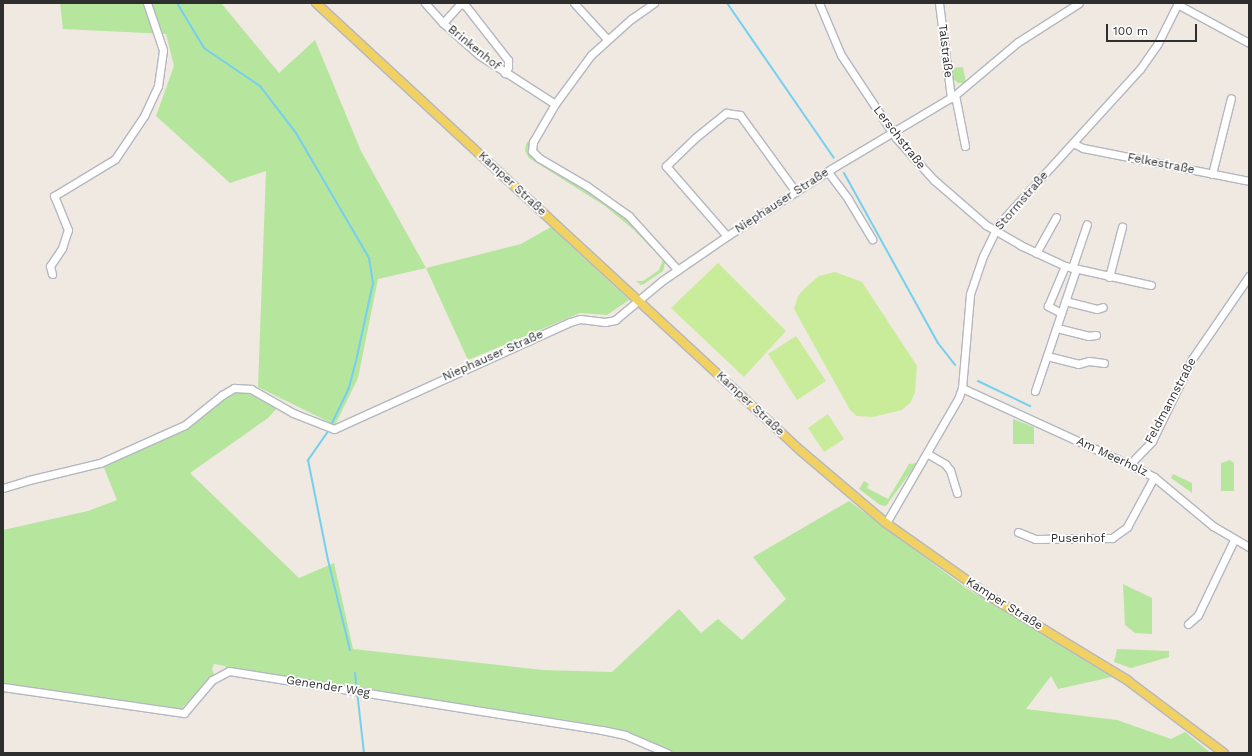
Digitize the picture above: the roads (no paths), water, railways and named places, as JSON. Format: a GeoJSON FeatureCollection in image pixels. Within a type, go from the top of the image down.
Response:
{"type":"FeatureCollection","features":[{"type":"Feature","properties":{"kind":"main road","name":"Kamper Straße"},"geometry":{"type":"LineString","coordinates":[[316,3],[801,451],[886,523],[989,596],[1112,670],[1224,753]]}},
{"type":"Feature","properties":{"kind":"street"},"geometry":{"type":"LineString","coordinates":[[52,274],[50,266],[62,248],[68,230],[54,196],[115,159],[144,116],[158,86],[163,50],[146,3]]}},
{"type":"Feature","properties":{"kind":"street","name":"Brinkenhof"},"geometry":{"type":"LineString","coordinates":[[425,3],[443,23],[504,73],[555,104]]}},
{"type":"Feature","properties":{"kind":"street"},"geometry":{"type":"LineString","coordinates":[[574,3],[607,39]]}},
{"type":"Feature","properties":{"kind":"street"},"geometry":{"type":"LineString","coordinates":[[652,3],[607,39],[578,72],[555,104],[532,148],[534,154],[539,158],[587,186],[629,216],[678,270]]}},
{"type":"Feature","properties":{"kind":"street","name":"Lerschstraße"},"geometry":{"type":"LineString","coordinates":[[820,3],[841,55],[892,132],[934,180],[995,231],[1036,253],[1071,268],[1151,285]]}},
{"type":"Feature","properties":{"kind":"street","name":"Talstraße"},"geometry":{"type":"LineString","coordinates":[[939,3],[953,97]]}},
{"type":"Feature","properties":{"kind":"street","name":"Niephauser Straße"},"geometry":{"type":"LineString","coordinates":[[3,488],[107,460],[185,425],[222,395],[234,388],[251,389],[293,413],[334,429],[570,322],[580,319],[605,322],[615,320],[678,270],[727,236],[892,132],[953,97],[1018,42],[1079,3]]}},
{"type":"Feature","properties":{"kind":"street","name":"Brinkenhof"},"geometry":{"type":"LineString","coordinates":[[443,23],[460,4],[465,5],[508,60],[508,67],[504,73]]}},
{"type":"Feature","properties":{"kind":"street"},"geometry":{"type":"LineString","coordinates":[[1177,4],[1249,43]]}},
{"type":"Feature","properties":{"kind":"street","name":"Stormstraße"},"geometry":{"type":"LineString","coordinates":[[886,523],[928,454],[962,388],[970,294],[983,256],[998,225],[1140,69],[1157,45],[1177,4]]}},
{"type":"Feature","properties":{"kind":"street"},"geometry":{"type":"LineString","coordinates":[[953,97],[965,146]]}},
{"type":"Feature","properties":{"kind":"street"},"geometry":{"type":"LineString","coordinates":[[1212,174],[1231,98]]}},
{"type":"Feature","properties":{"kind":"street"},"geometry":{"type":"LineString","coordinates":[[727,236],[666,166],[695,138],[726,114],[740,115],[796,192]]}},
{"type":"Feature","properties":{"kind":"street","name":"Felkestraße"},"geometry":{"type":"LineString","coordinates":[[1073,143],[1083,148],[1249,181]]}},
{"type":"Feature","properties":{"kind":"street"},"geometry":{"type":"LineString","coordinates":[[828,172],[848,199],[872,239]]}},
{"type":"Feature","properties":{"kind":"street"},"geometry":{"type":"LineString","coordinates":[[1036,253],[1056,218]]}},
{"type":"Feature","properties":{"kind":"street"},"geometry":{"type":"LineString","coordinates":[[1035,391],[1057,328],[1065,301],[1071,268],[1087,224]]}},
{"type":"Feature","properties":{"kind":"street"},"geometry":{"type":"LineString","coordinates":[[1110,277],[1122,228]]}},
{"type":"Feature","properties":{"kind":"street"},"geometry":{"type":"LineString","coordinates":[[1061,313],[1048,306],[1071,268]]}},
{"type":"Feature","properties":{"kind":"street","name":"Feldmannstraße"},"geometry":{"type":"LineString","coordinates":[[1130,464],[1152,441],[1192,360],[1249,276]]}},
{"type":"Feature","properties":{"kind":"street"},"geometry":{"type":"LineString","coordinates":[[1065,301],[1097,309],[1103,307]]}},
{"type":"Feature","properties":{"kind":"street"},"geometry":{"type":"LineString","coordinates":[[1057,328],[1071,333],[1096,335]]}},
{"type":"Feature","properties":{"kind":"street"},"geometry":{"type":"LineString","coordinates":[[1047,356],[1078,364],[1089,362],[1104,363]]}},
{"type":"Feature","properties":{"kind":"street","name":"Am Meerholz"},"geometry":{"type":"LineString","coordinates":[[962,388],[1130,464],[1154,477],[1234,540],[1249,547]]}},
{"type":"Feature","properties":{"kind":"street"},"geometry":{"type":"LineString","coordinates":[[928,454],[945,464],[950,470],[957,492]]}},
{"type":"Feature","properties":{"kind":"street","name":"Pusenhof"},"geometry":{"type":"LineString","coordinates":[[1018,532],[1035,539],[1112,538],[1127,527],[1154,477]]}},
{"type":"Feature","properties":{"kind":"street"},"geometry":{"type":"LineString","coordinates":[[1188,624],[1198,615],[1234,540]]}},
{"type":"Feature","properties":{"kind":"street","name":"Genender Weg"},"geometry":{"type":"LineString","coordinates":[[3,687],[184,713],[212,680],[229,671],[602,730],[626,735],[667,753]]}},
{"type":"Feature","properties":{"kind":"waterway"},"geometry":{"type":"LineString","coordinates":[[177,3],[204,48],[260,86],[296,133],[369,258],[373,283],[356,361],[349,388],[331,425]]}},
{"type":"Feature","properties":{"kind":"waterway"},"geometry":{"type":"LineString","coordinates":[[727,3],[834,158]]}},
{"type":"Feature","properties":{"kind":"waterway"},"geometry":{"type":"LineString","coordinates":[[844,173],[938,343],[955,365]]}},
{"type":"Feature","properties":{"kind":"waterway"},"geometry":{"type":"LineString","coordinates":[[978,381],[1030,406]]}},
{"type":"Feature","properties":{"kind":"waterway"},"geometry":{"type":"LineString","coordinates":[[329,430],[308,460],[328,560],[350,650]]}},
{"type":"Feature","properties":{"kind":"waterway"},"geometry":{"type":"LineString","coordinates":[[355,673],[364,753]]}}]}
